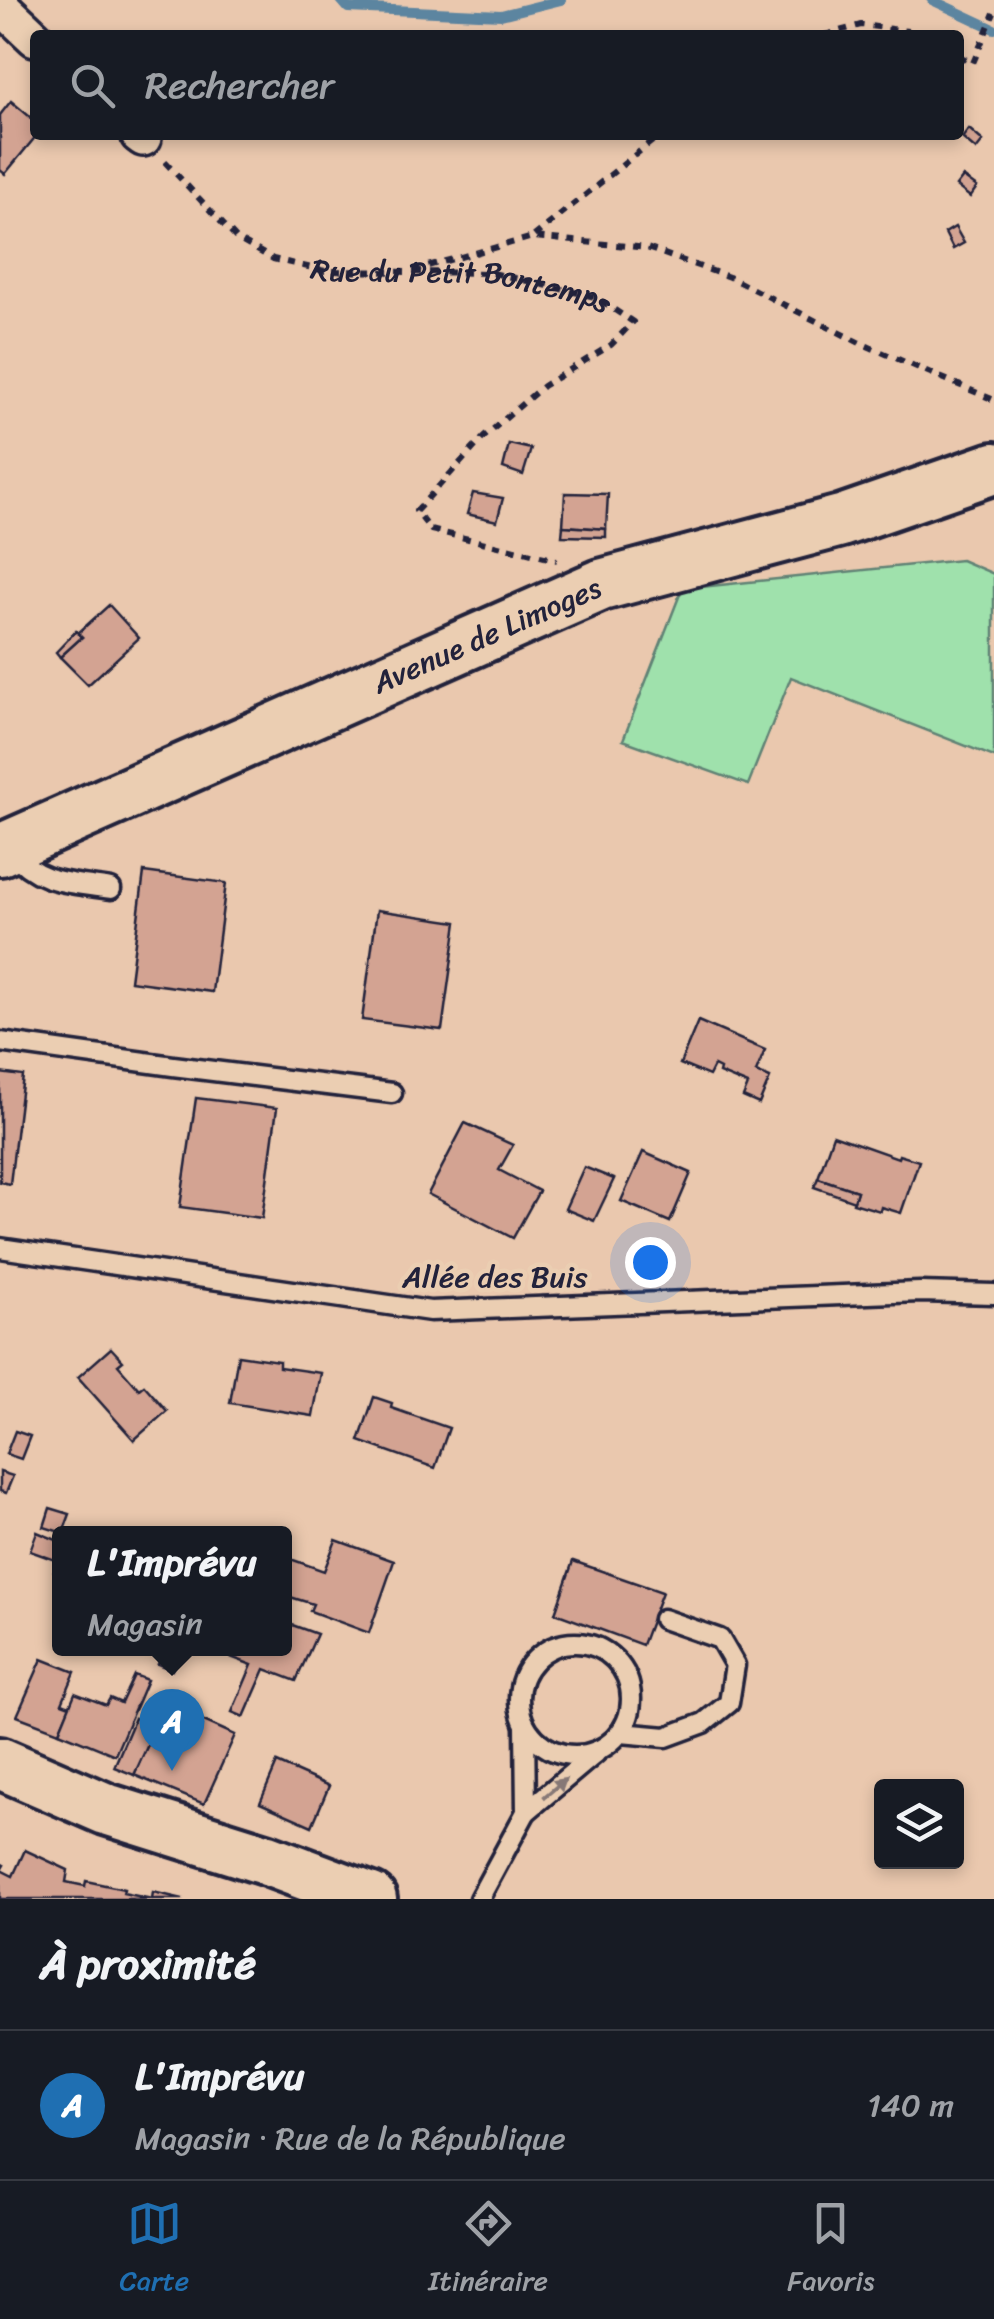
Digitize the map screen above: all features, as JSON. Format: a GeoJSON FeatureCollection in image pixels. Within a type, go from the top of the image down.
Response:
{"type":"FeatureCollection","features":[{"type":"Feature","properties":{"kind":"main road","name":"Avenue de Limoges"},"geometry":{"type":"LineString","coordinates":[[4,848],[601,585],[841,521],[994,468]]}},
{"type":"Feature","properties":{"kind":"main road"},"geometry":{"type":"LineString","coordinates":[[0,1764],[106,1809],[265,1859],[370,1899]]}},
{"type":"Feature","properties":{"kind":"street"},"geometry":{"type":"LineString","coordinates":[[0,5],[30,33]]}},
{"type":"Feature","properties":{"kind":"lane"},"geometry":{"type":"LineString","coordinates":[[4,848],[45,878],[111,889]]}},
{"type":"Feature","properties":{"kind":"lane"},"geometry":{"type":"LineString","coordinates":[[0,1042],[392,1093]]}},
{"type":"Feature","properties":{"kind":"lane","name":"Allée des Buis"},"geometry":{"type":"LineString","coordinates":[[0,1248],[430,1310],[920,1292],[994,1294]]}},
{"type":"Feature","properties":{"kind":"lane"},"geometry":{"type":"LineString","coordinates":[[620,1734],[666,1737],[704,1723],[729,1703],[735,1665],[720,1639],[663,1619]]}},
{"type":"Feature","properties":{"kind":"lane"},"geometry":{"type":"LineString","coordinates":[[478,1899],[526,1812],[620,1734],[629,1718],[632,1699],[628,1681],[620,1665],[606,1652],[571,1643],[553,1647],[526,1671],[519,1707],[524,1724],[526,1812]]}},
{"type":"Feature","properties":{"kind":"lane"},"geometry":{"type":"LineString","coordinates":[[524,1724],[548,1749],[564,1755],[598,1751]]}},
{"type":"Feature","properties":{"kind":"path"},"geometry":{"type":"LineString","coordinates":[[964,58],[973,63],[994,13]]}},
{"type":"Feature","properties":{"kind":"path"},"geometry":{"type":"LineString","coordinates":[[842,30],[861,24],[901,30]]}},
{"type":"Feature","properties":{"kind":"path","name":"Rue du Petit Bontemps"},"geometry":{"type":"LineString","coordinates":[[144,140],[237,239],[273,260],[325,271],[492,273],[595,296],[633,322],[611,345],[542,386],[484,437],[416,511],[432,530],[570,562],[601,585]]}},
{"type":"Feature","properties":{"kind":"path"},"geometry":{"type":"LineString","coordinates":[[532,237],[654,140]]}},
{"type":"Feature","properties":{"kind":"path"},"geometry":{"type":"LineString","coordinates":[[405,272],[532,237],[646,248],[729,277],[858,342],[994,400]]}},
{"type":"Feature","properties":{"kind":"green space"},"geometry":{"type":"Polygon","coordinates":[[[961,560],[994,574],[994,757],[791,677],[748,785],[623,740],[682,589],[961,560]]]}},
{"type":"Feature","properties":{"kind":"building"},"geometry":{"type":"Polygon","coordinates":[[[11,101],[30,117],[33,140],[5,174],[0,170],[0,115],[11,101]]]}},
{"type":"Feature","properties":{"kind":"building"},"geometry":{"type":"Polygon","coordinates":[[[969,129],[983,141],[976,150],[964,135],[969,129]]]}},
{"type":"Feature","properties":{"kind":"building"},"geometry":{"type":"Polygon","coordinates":[[[963,177],[977,187],[970,197],[956,186],[963,177]]]}},
{"type":"Feature","properties":{"kind":"building"},"geometry":{"type":"Polygon","coordinates":[[[955,227],[964,243],[953,249],[945,233],[955,227]]]}},
{"type":"Feature","properties":{"kind":"building"},"geometry":{"type":"Polygon","coordinates":[[[509,444],[531,449],[523,475],[503,468],[509,444]]]}},
{"type":"Feature","properties":{"kind":"building"},"geometry":{"type":"Polygon","coordinates":[[[473,493],[503,498],[497,521],[467,514],[473,493]]]}},
{"type":"Feature","properties":{"kind":"building"},"geometry":{"type":"Polygon","coordinates":[[[565,493],[608,494],[606,529],[563,526],[565,493]]]}},
{"type":"Feature","properties":{"kind":"building"},"geometry":{"type":"Polygon","coordinates":[[[563,526],[606,529],[606,537],[562,536],[563,526]]]}},
{"type":"Feature","properties":{"kind":"building"},"geometry":{"type":"Polygon","coordinates":[[[109,605],[139,638],[88,685],[60,657],[82,637],[78,633],[109,605]]]}},
{"type":"Feature","properties":{"kind":"building"},"geometry":{"type":"Polygon","coordinates":[[[76,631],[82,637],[60,657],[56,652],[76,631]]]}},
{"type":"Feature","properties":{"kind":"building"},"geometry":{"type":"Polygon","coordinates":[[[144,872],[226,883],[212,992],[130,981],[144,872]]]}},
{"type":"Feature","properties":{"kind":"building"},"geometry":{"type":"Polygon","coordinates":[[[377,910],[457,922],[442,1030],[362,1020],[377,910]]]}},
{"type":"Feature","properties":{"kind":"building"},"geometry":{"type":"Polygon","coordinates":[[[698,1021],[765,1050],[756,1072],[770,1078],[759,1104],[743,1097],[748,1085],[719,1073],[720,1069],[714,1066],[709,1076],[680,1064],[698,1021]]]}},
{"type":"Feature","properties":{"kind":"building"},"geometry":{"type":"Polygon","coordinates":[[[0,1073],[23,1076],[10,1184],[0,1182],[0,1073]]]}},
{"type":"Feature","properties":{"kind":"building"},"geometry":{"type":"Polygon","coordinates":[[[196,1098],[277,1108],[262,1218],[180,1207],[196,1098]]]}},
{"type":"Feature","properties":{"kind":"building"},"geometry":{"type":"Polygon","coordinates":[[[465,1123],[513,1145],[499,1170],[539,1191],[513,1238],[428,1194],[465,1123]]]}},
{"type":"Feature","properties":{"kind":"building"},"geometry":{"type":"Polygon","coordinates":[[[833,1135],[898,1158],[899,1155],[919,1161],[901,1213],[853,1203],[857,1191],[818,1178],[833,1135]]]}},
{"type":"Feature","properties":{"kind":"building"},"geometry":{"type":"Polygon","coordinates":[[[643,1152],[691,1173],[670,1222],[621,1201],[643,1152]]]}},
{"type":"Feature","properties":{"kind":"building"},"geometry":{"type":"Polygon","coordinates":[[[584,1167],[614,1179],[594,1221],[565,1209],[584,1167]]]}},
{"type":"Feature","properties":{"kind":"building"},"geometry":{"type":"Polygon","coordinates":[[[818,1178],[857,1191],[854,1201],[814,1187],[818,1178]]]}},
{"type":"Feature","properties":{"kind":"building"},"geometry":{"type":"Polygon","coordinates":[[[111,1348],[123,1361],[118,1365],[139,1389],[144,1385],[167,1411],[134,1440],[78,1377],[111,1348]]]}},
{"type":"Feature","properties":{"kind":"building"},"geometry":{"type":"Polygon","coordinates":[[[238,1355],[279,1361],[279,1367],[321,1373],[313,1416],[230,1403],[238,1355]]]}},
{"type":"Feature","properties":{"kind":"building"},"geometry":{"type":"Polygon","coordinates":[[[374,1397],[392,1403],[391,1408],[449,1428],[435,1468],[359,1441],[374,1397]]]}},
{"type":"Feature","properties":{"kind":"building"},"geometry":{"type":"Polygon","coordinates":[[[15,1431],[30,1436],[21,1459],[6,1454],[15,1431]]]}},
{"type":"Feature","properties":{"kind":"building"},"geometry":{"type":"Polygon","coordinates":[[[0,1472],[13,1476],[6,1493],[0,1491],[0,1472]]]}},
{"type":"Feature","properties":{"kind":"building"},"geometry":{"type":"Polygon","coordinates":[[[50,1508],[70,1514],[66,1526],[44,1527],[50,1508]]]}},
{"type":"Feature","properties":{"kind":"building"},"geometry":{"type":"Polygon","coordinates":[[[37,1532],[52,1538],[52,1559],[30,1551],[37,1532]]]}},
{"type":"Feature","properties":{"kind":"building"},"geometry":{"type":"Polygon","coordinates":[[[336,1540],[394,1561],[369,1633],[310,1611],[313,1604],[292,1597],[292,1560],[324,1571],[336,1540]]]}},
{"type":"Feature","properties":{"kind":"building"},"geometry":{"type":"Polygon","coordinates":[[[573,1561],[662,1592],[642,1645],[555,1613],[573,1561]]]}},
{"type":"Feature","properties":{"kind":"building"},"geometry":{"type":"Polygon","coordinates":[[[292,1625],[317,1634],[296,1681],[265,1669],[244,1717],[232,1712],[252,1665],[228,1656],[292,1656],[292,1625]]]}},
{"type":"Feature","properties":{"kind":"building"},"geometry":{"type":"Polygon","coordinates":[[[162,1656],[178,1656],[172,1670],[158,1664],[162,1656]]]}},
{"type":"Feature","properties":{"kind":"building"},"geometry":{"type":"Polygon","coordinates":[[[42,1659],[75,1672],[62,1703],[70,1706],[59,1732],[17,1716],[42,1659]]]}},
{"type":"Feature","properties":{"kind":"building"},"geometry":{"type":"Polygon","coordinates":[[[134,1675],[147,1680],[115,1755],[59,1732],[75,1693],[106,1705],[110,1698],[121,1703],[134,1675]]]}},
{"type":"Feature","properties":{"kind":"building"},"geometry":{"type":"Polygon","coordinates":[[[166,1704],[235,1735],[204,1804],[134,1775],[166,1704]]]}},
{"type":"Feature","properties":{"kind":"building"},"geometry":{"type":"Polygon","coordinates":[[[135,1718],[156,1727],[134,1775],[114,1767],[135,1718]]]}},
{"type":"Feature","properties":{"kind":"building"},"geometry":{"type":"Polygon","coordinates":[[[277,1763],[329,1786],[312,1826],[260,1803],[277,1763]]]}},
{"type":"Feature","properties":{"kind":"building"},"geometry":{"type":"Polygon","coordinates":[[[25,1850],[68,1870],[66,1882],[85,1886],[86,1881],[152,1899],[0,1899],[0,1863],[4,1865],[1,1870],[13,1876],[25,1850]]]}},
{"type":"Feature","properties":{"kind":"building"},"geometry":{"type":"Polygon","coordinates":[[[153,1892],[183,1899],[152,1899],[153,1892]]]}},
{"type":"Feature","properties":{"kind":"waterway"},"geometry":{"type":"LineString","coordinates":[[341,0],[348,8],[501,15],[561,0]]}},
{"type":"Feature","properties":{"kind":"waterway"},"geometry":{"type":"LineString","coordinates":[[932,0],[994,29]]}},
{"type":"Feature","properties":{"kind":"place","name":"L'Imprévu"},"geometry":{"type":"Point","coordinates":[172,1771]}}]}
